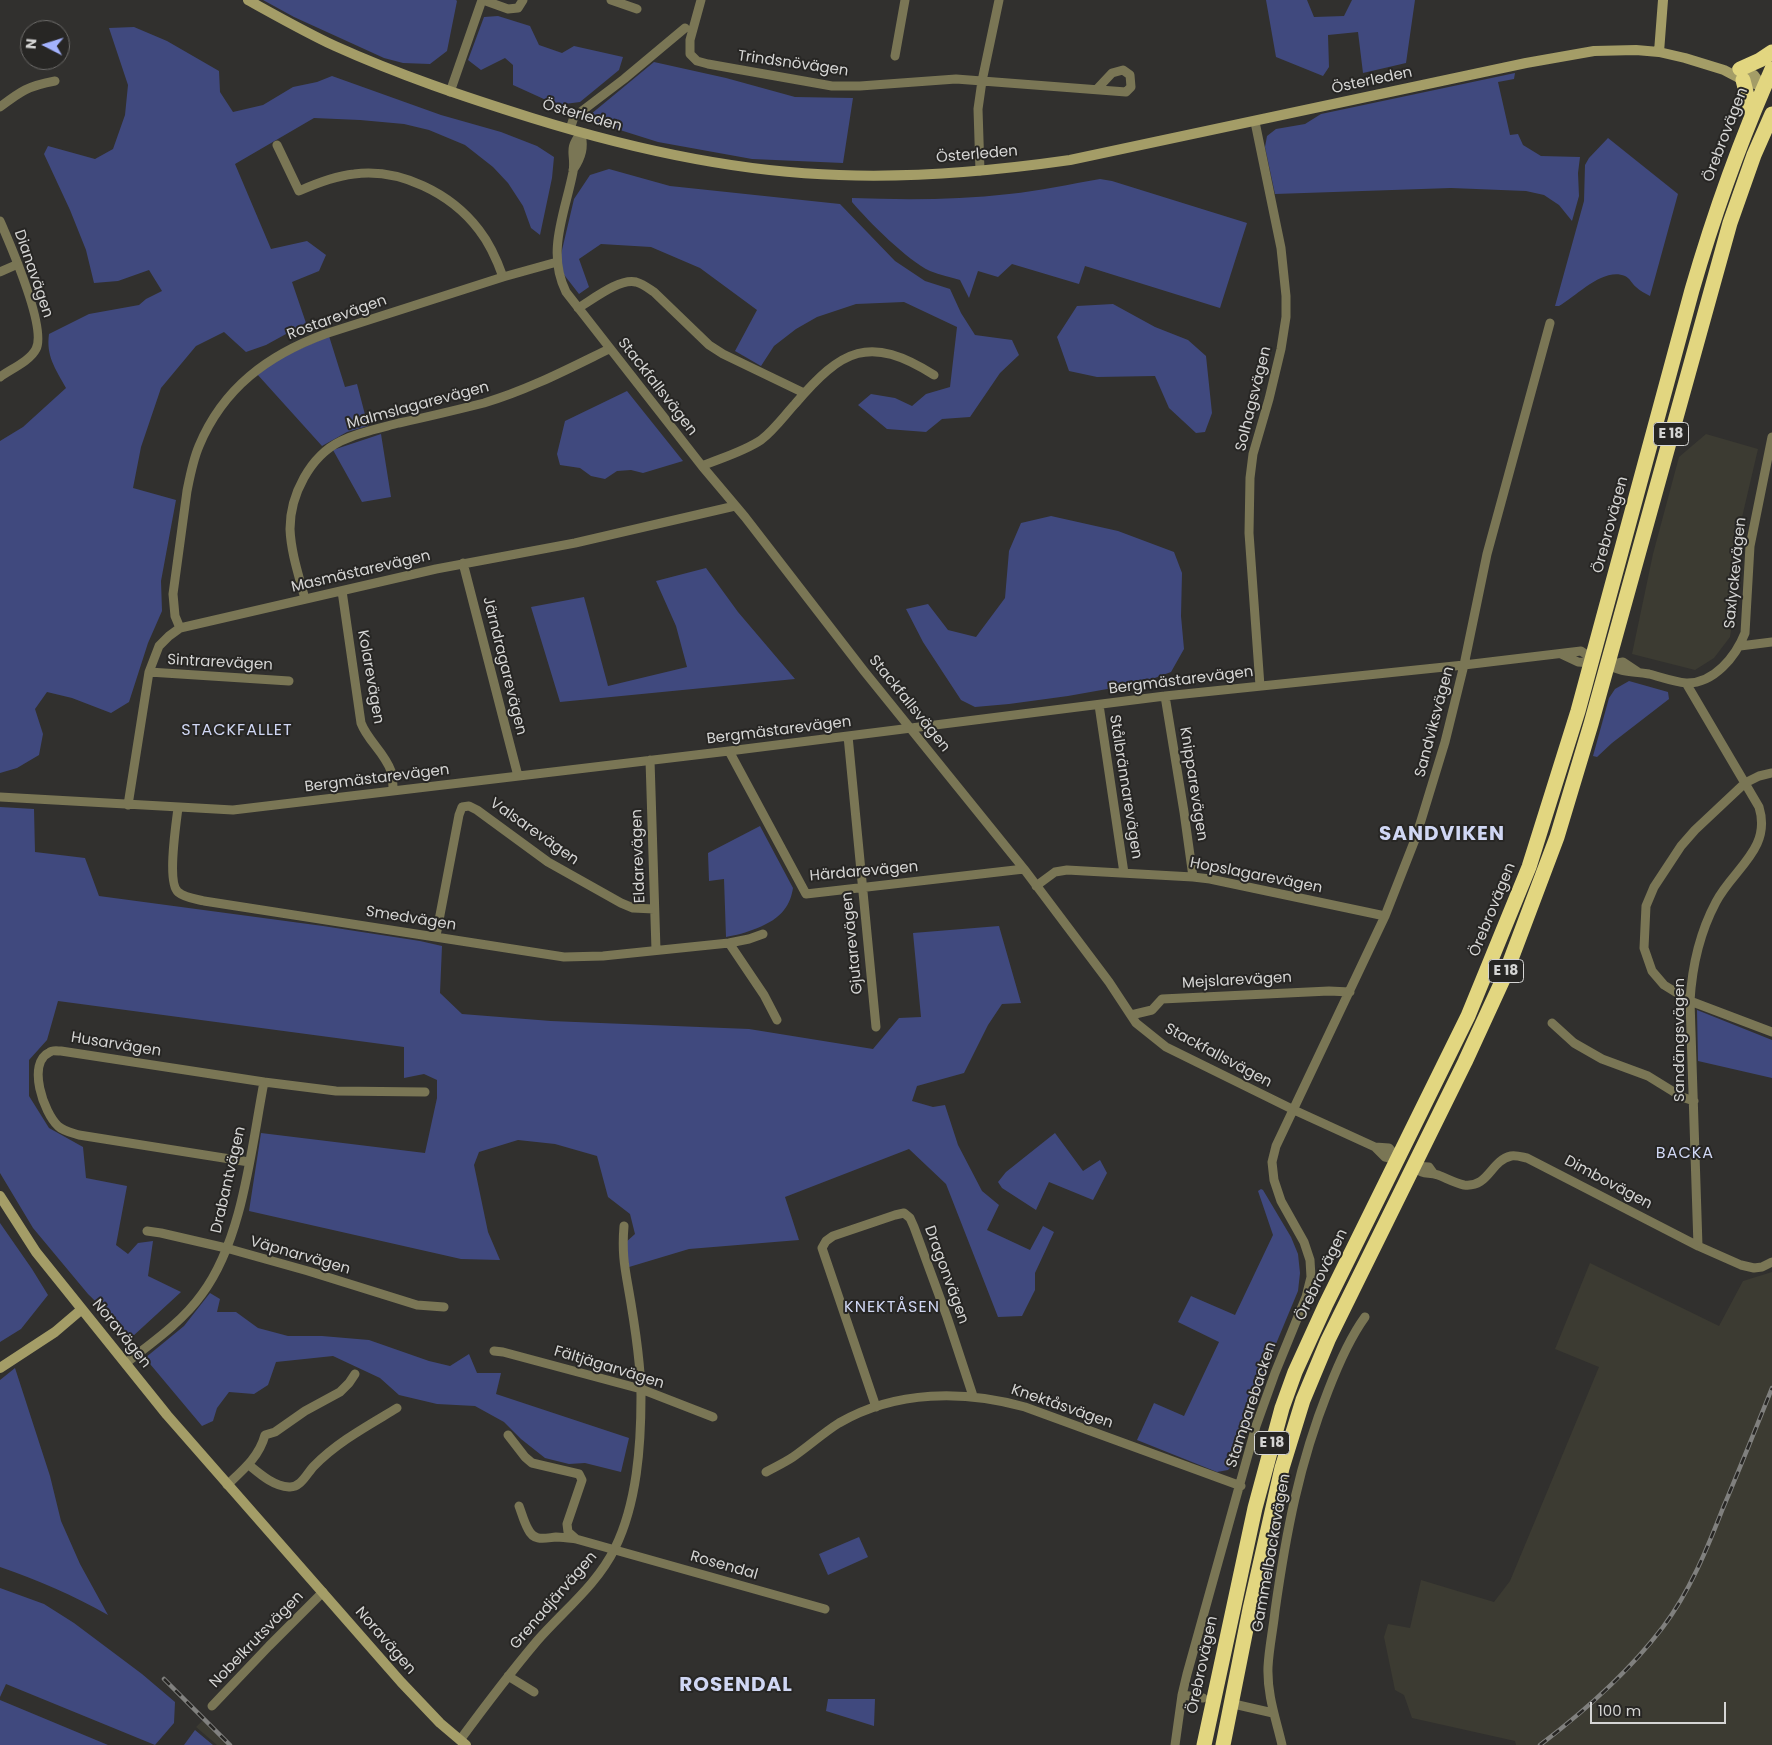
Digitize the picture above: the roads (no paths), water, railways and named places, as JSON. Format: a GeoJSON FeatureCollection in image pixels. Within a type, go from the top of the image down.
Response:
{"type":"FeatureCollection","features":[{"type":"Feature","properties":{"kind":"highway"},"geometry":{"type":"LineString","coordinates":[[1752,116],[1742,74],[1772,52]]}},
{"type":"Feature","properties":{"kind":"highway","name":"Örebrovägen"},"geometry":{"type":"LineString","coordinates":[[1204,1745],[1255,1508],[1282,1408],[1311,1336],[1468,1016],[1526,875],[1560,772],[1592,662],[1692,290],[1727,178],[1752,116],[1768,89],[1772,69]]}},
{"type":"Feature","properties":{"kind":"highway","name":"E 18"},"geometry":{"type":"LineString","coordinates":[[1222,1745],[1280,1477],[1295,1423],[1313,1373],[1328,1340],[1477,1036],[1505,975],[1529,915],[1568,803],[1608,665],[1724,242],[1754,155],[1772,114]]}},
{"type":"Feature","properties":{"kind":"highway"},"geometry":{"type":"LineString","coordinates":[[1592,662],[1608,665]]}},
{"type":"Feature","properties":{"kind":"highway"},"geometry":{"type":"LineString","coordinates":[[1398,1160],[1414,1166]]}},
{"type":"Feature","properties":{"kind":"main road","name":"Österleden"},"geometry":{"type":"LineString","coordinates":[[248,0],[335,46],[450,92],[570,130],[659,152],[714,163],[786,172],[891,175],[980,171],[1070,160],[1572,54],[1613,50],[1658,52],[1685,58],[1742,74],[1768,89]]}},
{"type":"Feature","properties":{"kind":"main road"},"geometry":{"type":"LineString","coordinates":[[1658,52],[1662,0]]}},
{"type":"Feature","properties":{"kind":"main road","name":"Noravägen"},"geometry":{"type":"LineString","coordinates":[[0,1196],[36,1252],[227,1485],[401,1682],[440,1723],[463,1742]]}},
{"type":"Feature","properties":{"kind":"main road"},"geometry":{"type":"LineString","coordinates":[[0,1368],[55,1332],[82,1309]]}},
{"type":"Feature","properties":{"kind":"street"},"geometry":{"type":"LineString","coordinates":[[450,92],[483,0],[508,8],[518,8],[523,0]]}},
{"type":"Feature","properties":{"kind":"street"},"geometry":{"type":"LineString","coordinates":[[611,0],[637,9]]}},
{"type":"Feature","properties":{"kind":"street","name":"Trindsnövägen"},"geometry":{"type":"LineString","coordinates":[[701,0],[689,46],[690,54],[694,59],[702,63],[832,86],[860,86],[956,79],[1097,89]]}},
{"type":"Feature","properties":{"kind":"street"},"geometry":{"type":"LineString","coordinates":[[895,56],[905,0]]}},
{"type":"Feature","properties":{"kind":"street"},"geometry":{"type":"LineString","coordinates":[[980,171],[978,109],[999,0]]}},
{"type":"Feature","properties":{"kind":"street"},"geometry":{"type":"LineString","coordinates":[[570,130],[574,116],[624,79],[685,28]]}},
{"type":"Feature","properties":{"kind":"street"},"geometry":{"type":"LineString","coordinates":[[0,107],[20,92],[34,85],[55,81]]}},
{"type":"Feature","properties":{"kind":"street","name":"Solhagsvägen"},"geometry":{"type":"LineString","coordinates":[[1255,122],[1281,248],[1286,296],[1286,317],[1281,349],[1253,454],[1250,478],[1249,533],[1260,686]]}},
{"type":"Feature","properties":{"kind":"street","name":"Stackfallsvägen"},"geometry":{"type":"LineString","coordinates":[[581,133],[583,148],[579,162],[574,170],[556,247],[560,280],[566,292],[609,349],[1024,870],[1108,982],[1136,1023],[1166,1048],[1375,1148],[1389,1148],[1398,1160]]}},
{"type":"Feature","properties":{"kind":"street"},"geometry":{"type":"LineString","coordinates":[[277,145],[299,190],[339,176],[373,174],[392,176],[410,181],[442,195],[478,228],[496,258],[503,277]]}},
{"type":"Feature","properties":{"kind":"street","name":"Dianavägen"},"geometry":{"type":"LineString","coordinates":[[0,221],[18,264],[34,314],[39,342],[35,351],[0,377]]}},
{"type":"Feature","properties":{"kind":"street","name":"Rostarevägen"},"geometry":{"type":"LineString","coordinates":[[180,628],[175,616],[173,594],[186,491],[198,447],[205,432],[226,399],[241,382],[278,355],[301,343],[503,277],[557,262]]}},
{"type":"Feature","properties":{"kind":"street"},"geometry":{"type":"LineString","coordinates":[[0,272],[18,264]]}},
{"type":"Feature","properties":{"kind":"street"},"geometry":{"type":"LineString","coordinates":[[578,308],[610,288],[624,282],[639,283],[654,292],[709,345],[722,354],[804,393]]}},
{"type":"Feature","properties":{"kind":"street","name":"Sandviksvägen"},"geometry":{"type":"LineString","coordinates":[[1294,1110],[1385,916],[1416,837],[1445,742],[1464,665],[1487,554],[1550,323]]}},
{"type":"Feature","properties":{"kind":"street","name":"Malmslagarevägen"},"geometry":{"type":"LineString","coordinates":[[305,599],[292,545],[291,518],[300,485],[318,458],[340,442],[373,430],[484,403],[526,389],[609,349]]}},
{"type":"Feature","properties":{"kind":"street"},"geometry":{"type":"LineString","coordinates":[[702,466],[750,446],[761,439],[772,430],[820,375],[833,364],[847,357],[864,352],[880,352],[895,355],[913,362],[934,375]]}},
{"type":"Feature","properties":{"kind":"street","name":"Saxlyckevägen"},"geometry":{"type":"LineString","coordinates":[[1686,683],[1700,681],[1714,674],[1740,646],[1745,633],[1750,546],[1770,459],[1772,437]]}},
{"type":"Feature","properties":{"kind":"street","name":"Masmästarevägen"},"geometry":{"type":"LineString","coordinates":[[128,805],[149,672],[159,646],[168,636],[180,628],[463,563],[508,557],[575,543],[735,506]]}},
{"type":"Feature","properties":{"kind":"street","name":"Järndragarevägen"},"geometry":{"type":"LineString","coordinates":[[463,563],[518,776]]}},
{"type":"Feature","properties":{"kind":"street","name":"Kolarevägen"},"geometry":{"type":"LineString","coordinates":[[342,591],[361,723],[364,732],[384,756],[391,771],[393,791]]}},
{"type":"Feature","properties":{"kind":"street"},"geometry":{"type":"LineString","coordinates":[[1740,646],[1772,642]]}},
{"type":"Feature","properties":{"kind":"street","name":"Bergmästarevägen"},"geometry":{"type":"LineString","coordinates":[[0,797],[233,810],[729,751],[1165,696],[1581,651],[1592,662]]}},
{"type":"Feature","properties":{"kind":"street"},"geometry":{"type":"LineString","coordinates":[[1608,665],[1623,662],[1638,672],[1686,683]]}},
{"type":"Feature","properties":{"kind":"street","name":"Sintrarevägen"},"geometry":{"type":"LineString","coordinates":[[149,672],[289,681]]}},
{"type":"Feature","properties":{"kind":"street","name":"Sandängsvägen"},"geometry":{"type":"LineString","coordinates":[[1686,683],[1745,783],[1762,817],[1763,827],[1762,837],[1749,859],[1727,884],[1715,903],[1695,957],[1691,980],[1690,1001],[1698,1246]]}},
{"type":"Feature","properties":{"kind":"street","name":"Knipparevägen"},"geometry":{"type":"LineString","coordinates":[[1165,696],[1184,812],[1192,877]]}},
{"type":"Feature","properties":{"kind":"street","name":"Stålbrännarevägen"},"geometry":{"type":"LineString","coordinates":[[1099,705],[1124,873]]}},
{"type":"Feature","properties":{"kind":"street","name":"Gjutarevägen"},"geometry":{"type":"LineString","coordinates":[[848,736],[861,888],[876,1027]]}},
{"type":"Feature","properties":{"kind":"street","name":"Härdarevägen"},"geometry":{"type":"LineString","coordinates":[[729,751],[806,894],[1024,870]]}},
{"type":"Feature","properties":{"kind":"street","name":"Eldarevägen"},"geometry":{"type":"LineString","coordinates":[[650,760],[656,950]]}},
{"type":"Feature","properties":{"kind":"street"},"geometry":{"type":"LineString","coordinates":[[1772,773],[1759,776],[1745,783],[1695,830],[1667,865],[1654,887],[1646,906],[1644,953],[1652,971],[1664,985],[1690,1001],[1772,1031]]}},
{"type":"Feature","properties":{"kind":"street","name":"Valsarevägen"},"geometry":{"type":"LineString","coordinates":[[436,936],[459,815],[462,807],[469,806],[548,862],[633,908],[654,909]]}},
{"type":"Feature","properties":{"kind":"street","name":"Smedvägen"},"geometry":{"type":"LineString","coordinates":[[178,808],[172,874],[173,885],[178,892],[188,897],[564,956],[603,956],[729,942],[749,939],[763,934]]}},
{"type":"Feature","properties":{"kind":"street","name":"Hopslagarevägen"},"geometry":{"type":"LineString","coordinates":[[1036,886],[1055,872],[1067,870],[1192,877],[1227,882],[1385,916]]}},
{"type":"Feature","properties":{"kind":"street"},"geometry":{"type":"LineString","coordinates":[[729,942],[764,995],[777,1020]]}},
{"type":"Feature","properties":{"kind":"street","name":"Mejslarevägen"},"geometry":{"type":"LineString","coordinates":[[1131,1015],[1152,1010],[1162,999],[1329,991],[1350,992]]}},
{"type":"Feature","properties":{"kind":"street"},"geometry":{"type":"LineString","coordinates":[[1552,1023],[1574,1043],[1602,1059],[1648,1076],[1682,1098],[1694,1101]]}},
{"type":"Feature","properties":{"kind":"street","name":"Husarvägen"},"geometry":{"type":"LineString","coordinates":[[249,1162],[80,1135],[68,1131],[58,1125],[41,1094],[38,1070],[42,1059],[50,1052],[61,1050],[264,1082],[336,1091],[424,1092]]}},
{"type":"Feature","properties":{"kind":"street","name":"Drabantvägen"},"geometry":{"type":"LineString","coordinates":[[126,1364],[189,1310],[216,1273],[240,1206],[264,1082]]}},
{"type":"Feature","properties":{"kind":"street","name":"Stamparebacken"},"geometry":{"type":"LineString","coordinates":[[1175,1745],[1182,1695],[1256,1426],[1306,1296],[1311,1277],[1310,1260],[1304,1242],[1281,1201],[1274,1180],[1272,1162],[1276,1146],[1294,1110]]}},
{"type":"Feature","properties":{"kind":"street","name":"Dimbovägen"},"geometry":{"type":"LineString","coordinates":[[1414,1166],[1425,1174],[1434,1174],[1463,1184],[1475,1184],[1485,1180],[1500,1161],[1512,1156],[1527,1158],[1698,1246],[1741,1265],[1754,1268],[1762,1267],[1772,1262]]}},
{"type":"Feature","properties":{"kind":"street","name":"Dragonvägen"},"geometry":{"type":"LineString","coordinates":[[876,1407],[822,1248],[826,1241],[833,1236],[904,1213],[910,1218],[914,1227],[973,1396]]}},
{"type":"Feature","properties":{"kind":"street","name":"Grenadjärvägen"},"geometry":{"type":"LineString","coordinates":[[463,1742],[508,1676],[603,1569],[614,1549],[628,1513],[636,1464],[640,1389],[638,1360],[622,1248],[624,1226]]}},
{"type":"Feature","properties":{"kind":"street","name":"Väpnarvägen"},"geometry":{"type":"LineString","coordinates":[[148,1231],[161,1232],[226,1248],[417,1305],[444,1307]]}},
{"type":"Feature","properties":{"kind":"street","name":"Gammelbackavägen"},"geometry":{"type":"LineString","coordinates":[[1282,1745],[1273,1713],[1269,1687],[1270,1649],[1293,1501],[1321,1410],[1350,1341],[1365,1317]]}},
{"type":"Feature","properties":{"kind":"street","name":"Fältjägarvägen"},"geometry":{"type":"LineString","coordinates":[[494,1351],[640,1389],[713,1417]]}},
{"type":"Feature","properties":{"kind":"street"},"geometry":{"type":"LineString","coordinates":[[227,1485],[249,1465],[262,1445],[265,1435],[275,1432],[305,1411],[340,1392],[349,1384],[355,1374]]}},
{"type":"Feature","properties":{"kind":"street","name":"Knektåsvägen"},"geometry":{"type":"LineString","coordinates":[[766,1472],[794,1457],[818,1437],[840,1423],[876,1407],[926,1396],[955,1394],[1001,1400],[1025,1407],[1240,1486]]}},
{"type":"Feature","properties":{"kind":"street"},"geometry":{"type":"LineString","coordinates":[[249,1465],[266,1479],[279,1485],[290,1488],[298,1485],[314,1466],[330,1452],[398,1408]]}},
{"type":"Feature","properties":{"kind":"street"},"geometry":{"type":"LineString","coordinates":[[508,1435],[532,1463],[580,1474],[582,1480],[568,1524],[568,1532],[576,1539]]}},
{"type":"Feature","properties":{"kind":"street","name":"Rosendal"},"geometry":{"type":"LineString","coordinates":[[519,1506],[528,1531],[532,1536],[544,1540],[559,1537],[576,1539],[825,1609]]}},
{"type":"Feature","properties":{"kind":"street","name":"Nobelkrutsvägen"},"geometry":{"type":"LineString","coordinates":[[212,1706],[268,1646],[323,1592]]}},
{"type":"Feature","properties":{"kind":"street"},"geometry":{"type":"LineString","coordinates":[[508,1676],[534,1692]]}},
{"type":"Feature","properties":{"kind":"street"},"geometry":{"type":"LineString","coordinates":[[1182,1695],[1204,1698]]}},
{"type":"Feature","properties":{"kind":"street"},"geometry":{"type":"LineString","coordinates":[[1238,1705],[1273,1713]]}},
{"type":"Feature","properties":{"kind":"railway"},"geometry":{"type":"LineString","coordinates":[[1540,1745],[1574,1718],[1621,1675],[1650,1644],[1673,1613],[1690,1584],[1704,1554],[1772,1388]]}},
{"type":"Feature","properties":{"kind":"railway"},"geometry":{"type":"LineString","coordinates":[[164,1679],[230,1745]]}},
{"type":"Feature","properties":{"kind":"district","name":"STACKFALLET"},"geometry":{"type":"Point","coordinates":[237,731]}},
{"type":"Feature","properties":{"kind":"district","name":"SANDVIKEN"},"geometry":{"type":"Point","coordinates":[1442,835]}},
{"type":"Feature","properties":{"kind":"district","name":"BACKA"},"geometry":{"type":"Point","coordinates":[1685,1154]}},
{"type":"Feature","properties":{"kind":"district","name":"KNEKTÅSEN"},"geometry":{"type":"Point","coordinates":[892,1308]}},
{"type":"Feature","properties":{"kind":"district","name":"ROSENDAL"},"geometry":{"type":"Point","coordinates":[736,1686]}}]}
